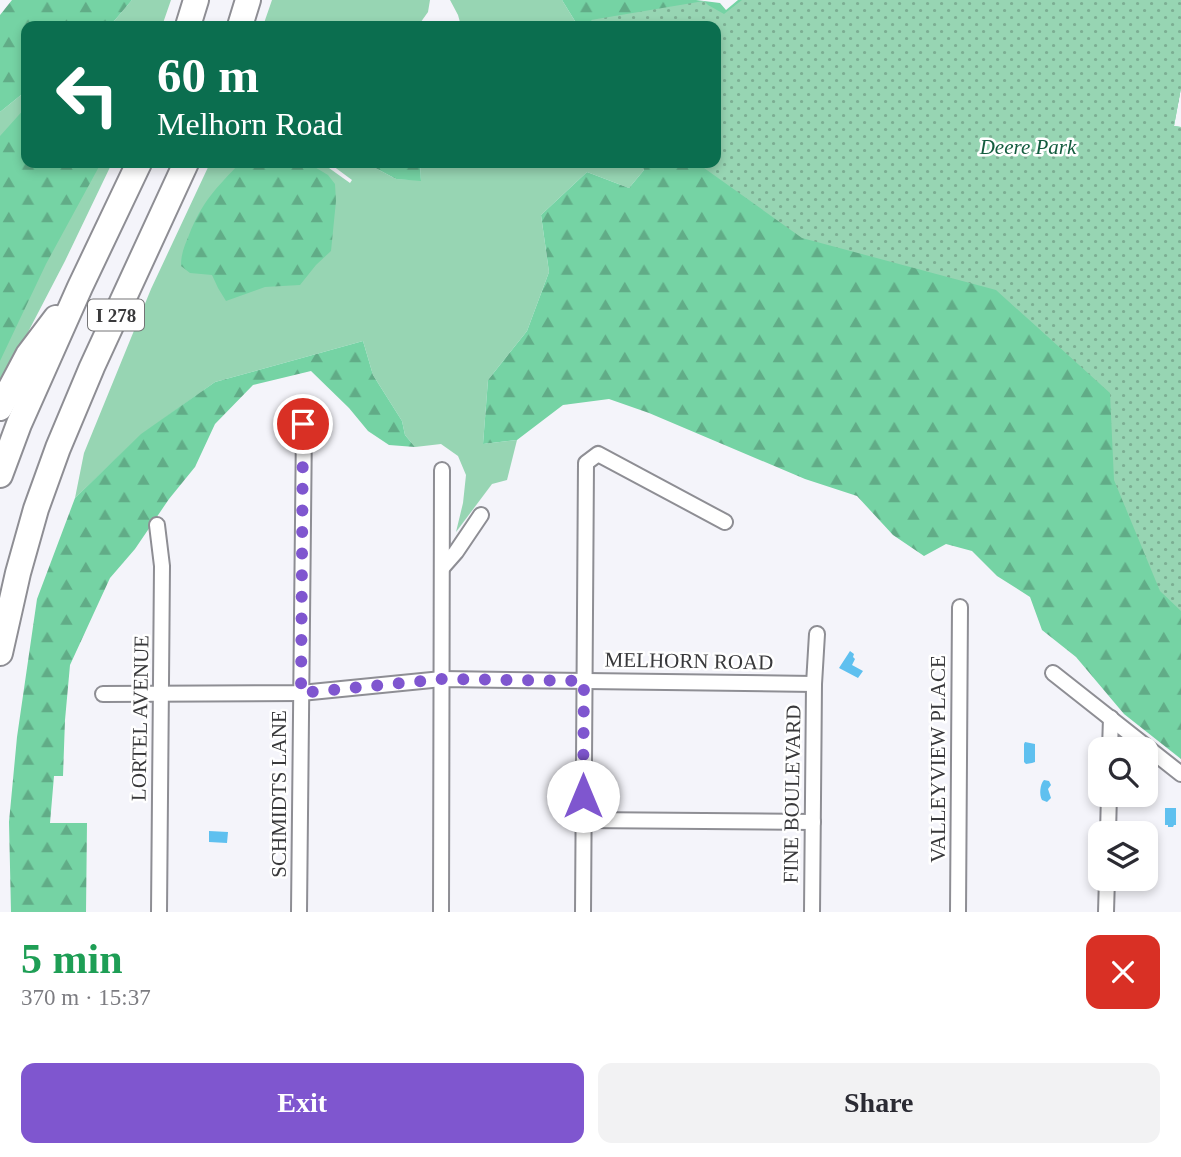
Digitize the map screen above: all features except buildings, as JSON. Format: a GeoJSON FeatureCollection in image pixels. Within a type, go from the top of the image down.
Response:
{"type":"FeatureCollection","features":[{"type":"Feature","properties":{"kind":"highway"},"geometry":{"type":"LineString","coordinates":[[190,21],[196,0]]}},
{"type":"Feature","properties":{"kind":"highway"},"geometry":{"type":"LineString","coordinates":[[242,21],[248,0]]}},
{"type":"Feature","properties":{"kind":"highway","name":"I 278"},"geometry":{"type":"LineString","coordinates":[[0,475],[80,287],[137,168]]}},
{"type":"Feature","properties":{"kind":"highway","name":"I 278"},"geometry":{"type":"LineString","coordinates":[[0,653],[36,509],[58,448],[92,367],[184,168]]}},
{"type":"Feature","properties":{"kind":"highway"},"geometry":{"type":"LineString","coordinates":[[0,408],[28,355],[80,287]]}},
{"type":"Feature","properties":{"kind":"street","name":"SCHMIDTS LANE"},"geometry":{"type":"LineString","coordinates":[[299,912],[303,424]]}},
{"type":"Feature","properties":{"kind":"street"},"geometry":{"type":"LineString","coordinates":[[583,912],[586,463],[597,454],[725,522]]}},
{"type":"Feature","properties":{"kind":"street"},"geometry":{"type":"LineString","coordinates":[[441,912],[442,470]]}},
{"type":"Feature","properties":{"kind":"street"},"geometry":{"type":"LineString","coordinates":[[442,568],[481,515]]}},
{"type":"Feature","properties":{"kind":"street","name":"LORTEL AVENUE"},"geometry":{"type":"LineString","coordinates":[[157,525],[162,566],[159,912]]}},
{"type":"Feature","properties":{"kind":"street","name":"VALLEYVIEW PLACE"},"geometry":{"type":"LineString","coordinates":[[958,912],[960,607]]}},
{"type":"Feature","properties":{"kind":"street","name":"FINE BOULEVARD"},"geometry":{"type":"LineString","coordinates":[[812,912],[814,684],[817,634]]}},
{"type":"Feature","properties":{"kind":"street"},"geometry":{"type":"LineString","coordinates":[[1053,673],[1181,774]]}},
{"type":"Feature","properties":{"kind":"street","name":"MELHORN ROAD"},"geometry":{"type":"LineString","coordinates":[[103,694],[301,693],[442,679],[814,684]]}},
{"type":"Feature","properties":{"kind":"street"},"geometry":{"type":"LineString","coordinates":[[1110,737],[1111,718]]}},
{"type":"Feature","properties":{"kind":"street"},"geometry":{"type":"LineString","coordinates":[[583,820],[813,822]]}},
{"type":"Feature","properties":{"kind":"street"},"geometry":{"type":"LineString","coordinates":[[1106,912],[1107,891]]}},
{"type":"Feature","properties":{"kind":"green space"},"geometry":{"type":"Polygon","coordinates":[[[12,0],[132,0],[114,21],[21,21],[21,95],[0,112],[0,15],[12,0]]]}},
{"type":"Feature","properties":{"kind":"green space"},"geometry":{"type":"Polygon","coordinates":[[[132,0],[171,0],[164,21],[115,20],[132,0]]]}},
{"type":"Feature","properties":{"kind":"green space"},"geometry":{"type":"Polygon","coordinates":[[[272,0],[430,0],[428,12],[422,21],[265,21],[272,0]]]}},
{"type":"Feature","properties":{"kind":"green space"},"geometry":{"type":"Polygon","coordinates":[[[450,0],[562,0],[575,21],[460,21],[450,0]]]}},
{"type":"Feature","properties":{"kind":"green space"},"geometry":{"type":"Polygon","coordinates":[[[562,0],[696,0],[720,3],[726,10],[738,0],[1181,0],[1181,88],[1174,126],[1181,127],[1181,759],[1158,741],[1158,737],[1153,737],[1124,714],[1076,657],[1042,630],[1030,597],[997,576],[972,551],[946,544],[924,556],[893,535],[857,496],[805,479],[649,413],[609,399],[563,405],[517,440],[483,444],[488,380],[527,331],[549,272],[541,215],[587,172],[629,188],[643,168],[721,168],[721,21],[575,21],[562,0]]]}},
{"type":"Feature","properties":{"kind":"green space","name":"Deere Park"},"geometry":{"type":"Polygon","coordinates":[[[742,0],[1181,0],[1181,88],[1174,126],[1181,127],[1181,611],[1160,591],[1114,480],[1110,393],[996,290],[802,238],[704,168],[721,168],[721,21],[591,20],[704,1],[724,14],[742,0]]]}},
{"type":"Feature","properties":{"kind":"green space"},"geometry":{"type":"Polygon","coordinates":[[[21,95],[21,168],[110,168],[0,386],[0,112],[21,95]]]}},
{"type":"Feature","properties":{"kind":"green space"},"geometry":{"type":"Polygon","coordinates":[[[21,113],[21,168],[98,168],[46,264],[0,361],[0,136],[21,113]]]}},
{"type":"Feature","properties":{"kind":"green space"},"geometry":{"type":"Polygon","coordinates":[[[208,168],[329,168],[350,183],[352,180],[336,168],[375,168],[396,179],[421,180],[420,168],[644,170],[629,188],[587,172],[541,215],[549,272],[527,331],[488,380],[483,444],[517,440],[507,480],[492,484],[456,532],[466,475],[458,456],[441,444],[415,447],[405,435],[402,421],[373,375],[363,341],[215,382],[141,435],[75,498],[84,453],[151,289],[208,168]]]}},
{"type":"Feature","properties":{"kind":"green space"},"geometry":{"type":"Polygon","coordinates":[[[235,168],[316,168],[328,175],[335,184],[331,251],[300,285],[265,287],[226,301],[212,275],[190,273],[181,266],[182,254],[194,223],[217,188],[235,168]]]}},
{"type":"Feature","properties":{"kind":"green space"},"geometry":{"type":"Polygon","coordinates":[[[375,168],[420,168],[421,181],[396,179],[375,168]]]}},
{"type":"Feature","properties":{"kind":"green space"},"geometry":{"type":"Polygon","coordinates":[[[363,341],[373,375],[402,421],[405,435],[415,447],[389,445],[368,431],[311,371],[253,385],[215,424],[195,467],[135,549],[110,578],[70,665],[63,776],[54,776],[50,823],[87,823],[86,912],[11,912],[9,822],[17,737],[37,599],[75,498],[141,434],[215,382],[363,341]]]}},
{"type":"Feature","properties":{"kind":"water"},"geometry":{"type":"Polygon","coordinates":[[[850,651],[855,659],[852,665],[863,671],[858,678],[839,668],[850,651]]]}},
{"type":"Feature","properties":{"kind":"water"},"geometry":{"type":"Polygon","coordinates":[[[1025,742],[1035,744],[1035,762],[1024,762],[1025,742]]]}},
{"type":"Feature","properties":{"kind":"water"},"geometry":{"type":"Polygon","coordinates":[[[1044,780],[1051,785],[1048,789],[1051,798],[1047,802],[1042,800],[1040,795],[1044,780]]]}},
{"type":"Feature","properties":{"kind":"water"},"geometry":{"type":"Polygon","coordinates":[[[1165,808],[1176,808],[1176,825],[1173,827],[1165,825],[1165,808]]]}},
{"type":"Feature","properties":{"kind":"water"},"geometry":{"type":"Polygon","coordinates":[[[209,831],[228,832],[227,843],[209,842],[209,831]]]}},
{"type":"Feature","properties":{"kind":"route"},"geometry":{"type":"LineString","coordinates":[[303,424],[301,693],[442,679],[584,681],[583,796]]}}]}
